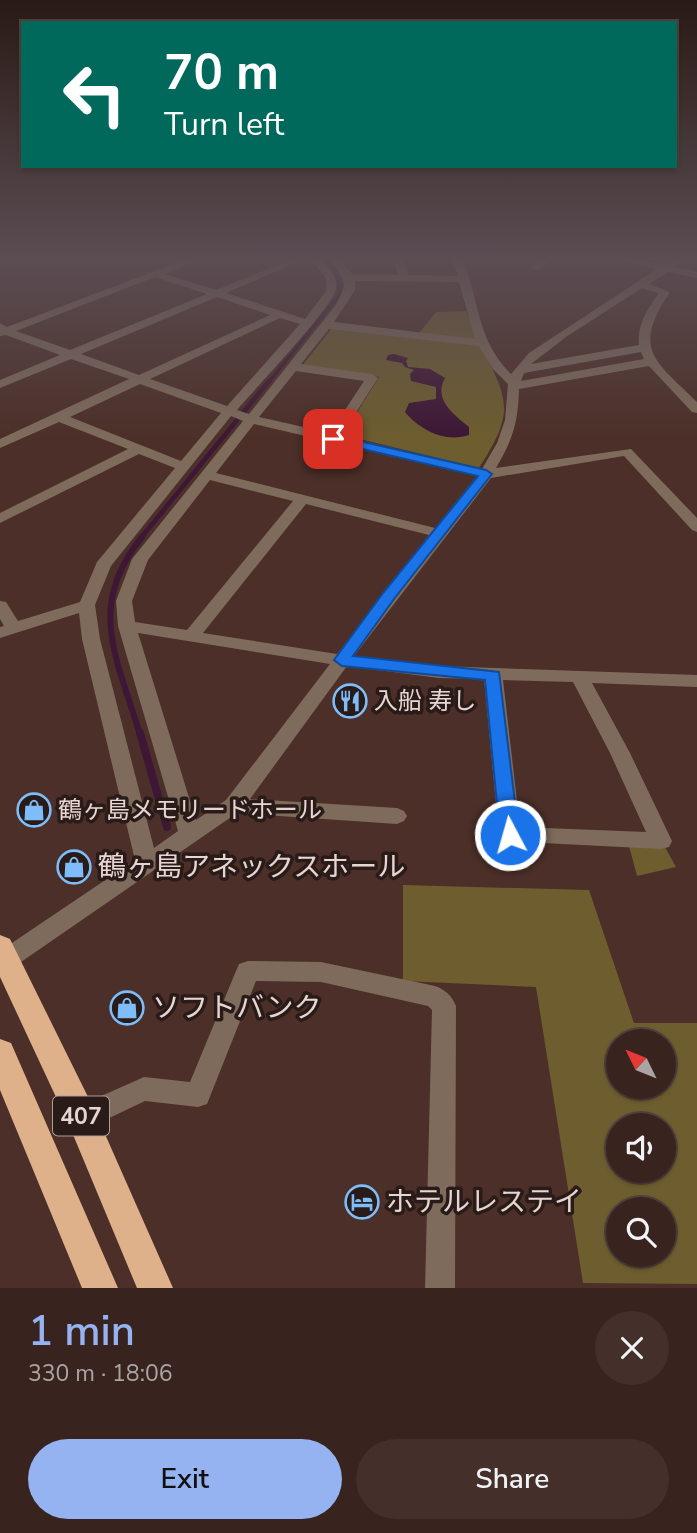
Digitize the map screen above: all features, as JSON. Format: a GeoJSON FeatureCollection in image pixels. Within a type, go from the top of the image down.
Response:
{"type":"FeatureCollection","features":[{"type":"Feature","properties":{"kind":"highway","name":"407"},"geometry":{"type":"LineString","coordinates":[[2,957],[82,1118],[155,1288]]}},
{"type":"Feature","properties":{"kind":"highway","name":"407"},"geometry":{"type":"LineString","coordinates":[[0,1053],[100,1288]]}},
{"type":"Feature","properties":{"kind":"street"},"geometry":{"type":"LineString","coordinates":[[2,330],[34,318]]}},
{"type":"Feature","properties":{"kind":"street"},"geometry":{"type":"LineString","coordinates":[[0,384],[156,318]]}},
{"type":"Feature","properties":{"kind":"street"},"geometry":{"type":"LineString","coordinates":[[0,444],[271,318]]}},
{"type":"Feature","properties":{"kind":"street"},"geometry":{"type":"LineString","coordinates":[[292,318],[307,323]]}},
{"type":"Feature","properties":{"kind":"street"},"geometry":{"type":"LineString","coordinates":[[148,864],[91,639],[87,605],[103,565],[229,411],[311,318]]}},
{"type":"Feature","properties":{"kind":"street"},"geometry":{"type":"LineString","coordinates":[[190,835],[127,626],[124,601],[140,559],[332,318]]}},
{"type":"Feature","properties":{"kind":"street"},"geometry":{"type":"LineString","coordinates":[[474,318],[484,343],[503,375],[515,380],[650,362]]}},
{"type":"Feature","properties":{"kind":"street"},"geometry":{"type":"LineString","coordinates":[[2,957],[148,864],[233,805],[438,533],[486,474],[504,443],[512,420],[515,380],[543,348],[590,318]]}},
{"type":"Feature","properties":{"kind":"street"},"geometry":{"type":"LineString","coordinates":[[647,318],[642,348],[650,362],[697,409]]}},
{"type":"Feature","properties":{"kind":"street"},"geometry":{"type":"LineString","coordinates":[[327,325],[484,343]]}},
{"type":"Feature","properties":{"kind":"street"},"geometry":{"type":"LineString","coordinates":[[2,330],[251,419],[486,474],[626,452],[697,527]]}},
{"type":"Feature","properties":{"kind":"street"},"geometry":{"type":"LineString","coordinates":[[515,380],[642,348]]}},
{"type":"Feature","properties":{"kind":"street"},"geometry":{"type":"LineString","coordinates":[[292,368],[372,379],[333,439]]}},
{"type":"Feature","properties":{"kind":"street"},"geometry":{"type":"LineString","coordinates":[[59,417],[185,467]]}},
{"type":"Feature","properties":{"kind":"street"},"geometry":{"type":"LineString","coordinates":[[0,519],[138,449]]}},
{"type":"Feature","properties":{"kind":"street"},"geometry":{"type":"LineString","coordinates":[[207,475],[438,533]]}},
{"type":"Feature","properties":{"kind":"street"},"geometry":{"type":"LineString","coordinates":[[191,637],[303,498]]}},
{"type":"Feature","properties":{"kind":"street"},"geometry":{"type":"LineString","coordinates":[[0,606],[7,631],[87,605]]}},
{"type":"Feature","properties":{"kind":"street"},"geometry":{"type":"LineString","coordinates":[[127,626],[342,660],[493,676],[697,681]]}},
{"type":"Feature","properties":{"kind":"street"},"geometry":{"type":"LineString","coordinates":[[493,676],[510,835],[661,841],[620,753],[580,678]]}},
{"type":"Feature","properties":{"kind":"street"},"geometry":{"type":"LineString","coordinates":[[233,805],[397,816]]}},
{"type":"Feature","properties":{"kind":"street"},"geometry":{"type":"LineString","coordinates":[[82,1118],[144,1089],[198,1095],[248,971],[321,972],[435,997],[444,1006],[440,1288]]}},
{"type":"Feature","properties":{"kind":"shaded area"},"geometry":{"type":"Polygon","coordinates":[[[431,318],[469,318],[479,338],[475,340],[419,333],[431,318]]]}},
{"type":"Feature","properties":{"kind":"shaded area"},"geometry":{"type":"Polygon","coordinates":[[[332,328],[481,345],[498,380],[504,407],[498,433],[479,468],[343,435],[379,377],[302,366],[332,328]]]}},
{"type":"Feature","properties":{"kind":"shaded area"},"geometry":{"type":"Polygon","coordinates":[[[388,355],[408,358],[408,367],[430,369],[445,378],[441,393],[443,399],[446,406],[469,427],[469,435],[442,436],[418,424],[405,412],[409,403],[436,399],[436,387],[411,381],[410,374],[414,370],[405,367],[402,363],[386,360],[388,355]]]}},
{"type":"Feature","properties":{"kind":"shaded area"},"geometry":{"type":"Polygon","coordinates":[[[629,846],[665,847],[676,867],[637,876],[629,846]]]}},
{"type":"Feature","properties":{"kind":"shaded area"},"geometry":{"type":"Polygon","coordinates":[[[403,885],[589,890],[634,1023],[697,1023],[697,1284],[583,1283],[536,987],[403,981],[403,885]]]}},
{"type":"Feature","properties":{"kind":"waterway"},"geometry":{"type":"LineString","coordinates":[[268,383],[320,318]]}},
{"type":"Feature","properties":{"kind":"waterway"},"geometry":{"type":"LineString","coordinates":[[140,539],[269,381]]}},
{"type":"Feature","properties":{"kind":"waterway"},"geometry":{"type":"LineString","coordinates":[[140,735],[116,657],[111,634],[111,610],[115,587],[125,562],[142,537]]}},
{"type":"Feature","properties":{"kind":"waterway"},"geometry":{"type":"LineString","coordinates":[[140,733],[167,827]]}},
{"type":"Feature","properties":{"kind":"place","name":"入船 寿し"},"geometry":{"type":"Point","coordinates":[350,701]}},
{"type":"Feature","properties":{"kind":"place","name":"鶴ヶ島メモリードホール"},"geometry":{"type":"Point","coordinates":[34,810]}},
{"type":"Feature","properties":{"kind":"place","name":"鶴ヶ島アネックスホール"},"geometry":{"type":"Point","coordinates":[74,867]}},
{"type":"Feature","properties":{"kind":"place","name":"ソフトバンク"},"geometry":{"type":"Point","coordinates":[127,1008]}},
{"type":"Feature","properties":{"kind":"place","name":"ホテルレステイ"},"geometry":{"type":"Point","coordinates":[362,1202]}},
{"type":"Feature","properties":{"kind":"route"},"geometry":{"type":"LineString","coordinates":[[333,439],[486,474],[388,596],[342,660],[493,676],[510,835]]}}]}
